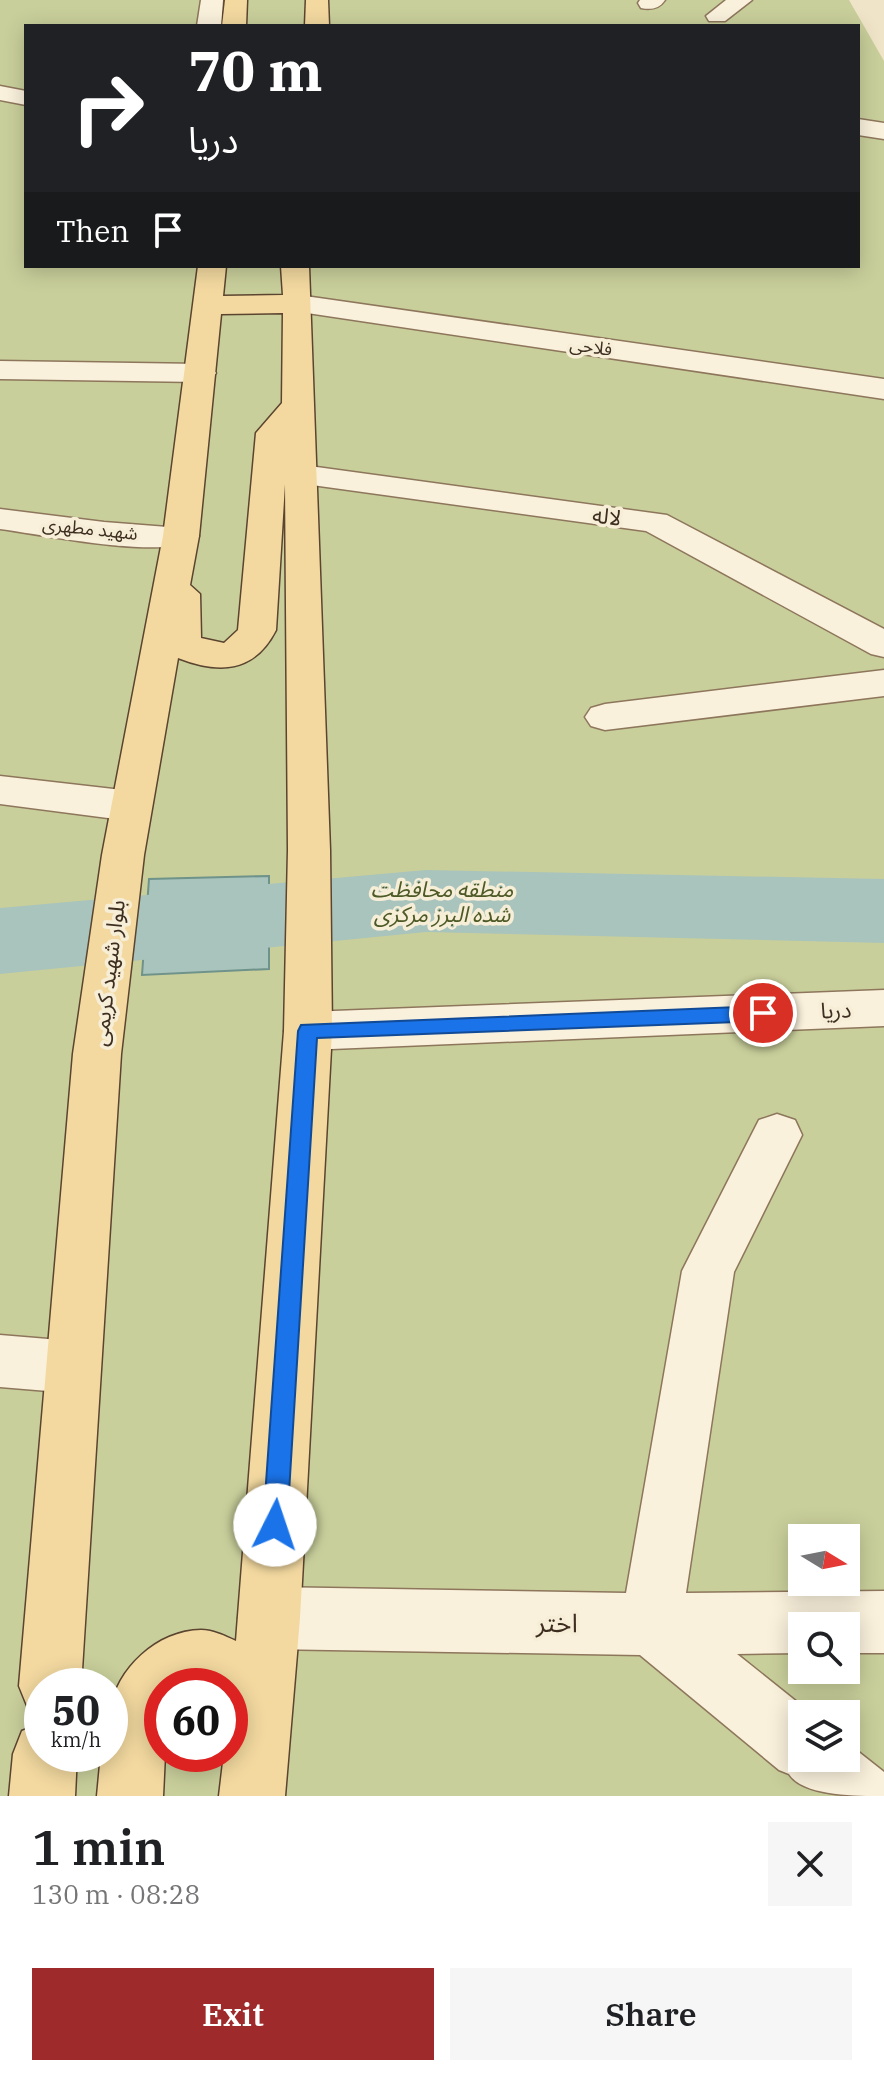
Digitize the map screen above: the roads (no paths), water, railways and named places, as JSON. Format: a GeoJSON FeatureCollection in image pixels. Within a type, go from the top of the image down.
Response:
{"type":"FeatureCollection","features":[{"type":"Feature","properties":{"kind":"main road"},"geometry":{"type":"LineString","coordinates":[[234,24],[236,0]]}},
{"type":"Feature","properties":{"kind":"main road"},"geometry":{"type":"LineString","coordinates":[[317,0],[317,24]]}},
{"type":"Feature","properties":{"kind":"main road","name":"بلوار شهید کریمی"},"geometry":{"type":"LineString","coordinates":[[51,1668],[97,1054],[123,855],[181,536],[212,268]]}},
{"type":"Feature","properties":{"kind":"main road"},"geometry":{"type":"LineString","coordinates":[[250,1796],[269,1618],[308,1031],[309,850],[295,268]]}},
{"type":"Feature","properties":{"kind":"main road"},"geometry":{"type":"LineString","coordinates":[[209,305],[298,304]]}},
{"type":"Feature","properties":{"kind":"main road"},"geometry":{"type":"LineString","coordinates":[[181,536],[182,644],[196,654],[216,657],[237,653],[252,643],[257,630],[272,433],[297,406]]}},
{"type":"Feature","properties":{"kind":"main road"},"geometry":{"type":"LineString","coordinates":[[130,1796],[136,1726],[149,1692],[170,1670],[196,1660],[223,1664],[243,1682],[250,1796]]}},
{"type":"Feature","properties":{"kind":"main road"},"geometry":{"type":"LineString","coordinates":[[42,1796],[44,1772]]}},
{"type":"Feature","properties":{"kind":"street"},"geometry":{"type":"LineString","coordinates":[[209,24],[212,0]]}},
{"type":"Feature","properties":{"kind":"street"},"geometry":{"type":"LineString","coordinates":[[717,16],[741,0]]}},
{"type":"Feature","properties":{"kind":"street"},"geometry":{"type":"LineString","coordinates":[[0,93],[24,98]]}},
{"type":"Feature","properties":{"kind":"street"},"geometry":{"type":"LineString","coordinates":[[860,127],[884,131]]}},
{"type":"Feature","properties":{"kind":"street","name":"فلاحی"},"geometry":{"type":"LineString","coordinates":[[298,304],[884,389]]}},
{"type":"Feature","properties":{"kind":"street"},"geometry":{"type":"LineString","coordinates":[[0,370],[200,373]]}},
{"type":"Feature","properties":{"kind":"street","name":"لاله"},"geometry":{"type":"LineString","coordinates":[[302,475],[655,522],[884,645]]}},
{"type":"Feature","properties":{"kind":"street","name":"شهید مطهری"},"geometry":{"type":"LineString","coordinates":[[0,519],[104,533],[181,536]]}},
{"type":"Feature","properties":{"kind":"street"},"geometry":{"type":"LineString","coordinates":[[605,717],[884,683]]}},
{"type":"Feature","properties":{"kind":"street"},"geometry":{"type":"LineString","coordinates":[[0,790],[131,806]]}},
{"type":"Feature","properties":{"kind":"street","name":"دریا"},"geometry":{"type":"LineString","coordinates":[[308,1031],[884,1008]]}},
{"type":"Feature","properties":{"kind":"street"},"geometry":{"type":"LineString","coordinates":[[777,1135],[708,1271],[651,1624],[788,1736]]}},
{"type":"Feature","properties":{"kind":"street"},"geometry":{"type":"LineString","coordinates":[[0,1361],[72,1367]]}},
{"type":"Feature","properties":{"kind":"street","name":"اختر"},"geometry":{"type":"LineString","coordinates":[[269,1618],[651,1624],[884,1622]]}},
{"type":"Feature","properties":{"kind":"street"},"geometry":{"type":"LineString","coordinates":[[832,1772],[862,1796]]}},
{"type":"Feature","properties":{"kind":"water"},"geometry":{"type":"Polygon","coordinates":[[[269,876],[269,969],[142,975],[149,879],[269,876]]]}},
{"type":"Feature","properties":{"kind":"waterway"},"geometry":{"type":"LineString","coordinates":[[0,941],[426,901],[884,911]]}},
{"type":"Feature","properties":{"kind":"park label","name":"منطقه محافظت شده البرز مرکزی"},"geometry":{"type":"Point","coordinates":[442,902]}}]}
